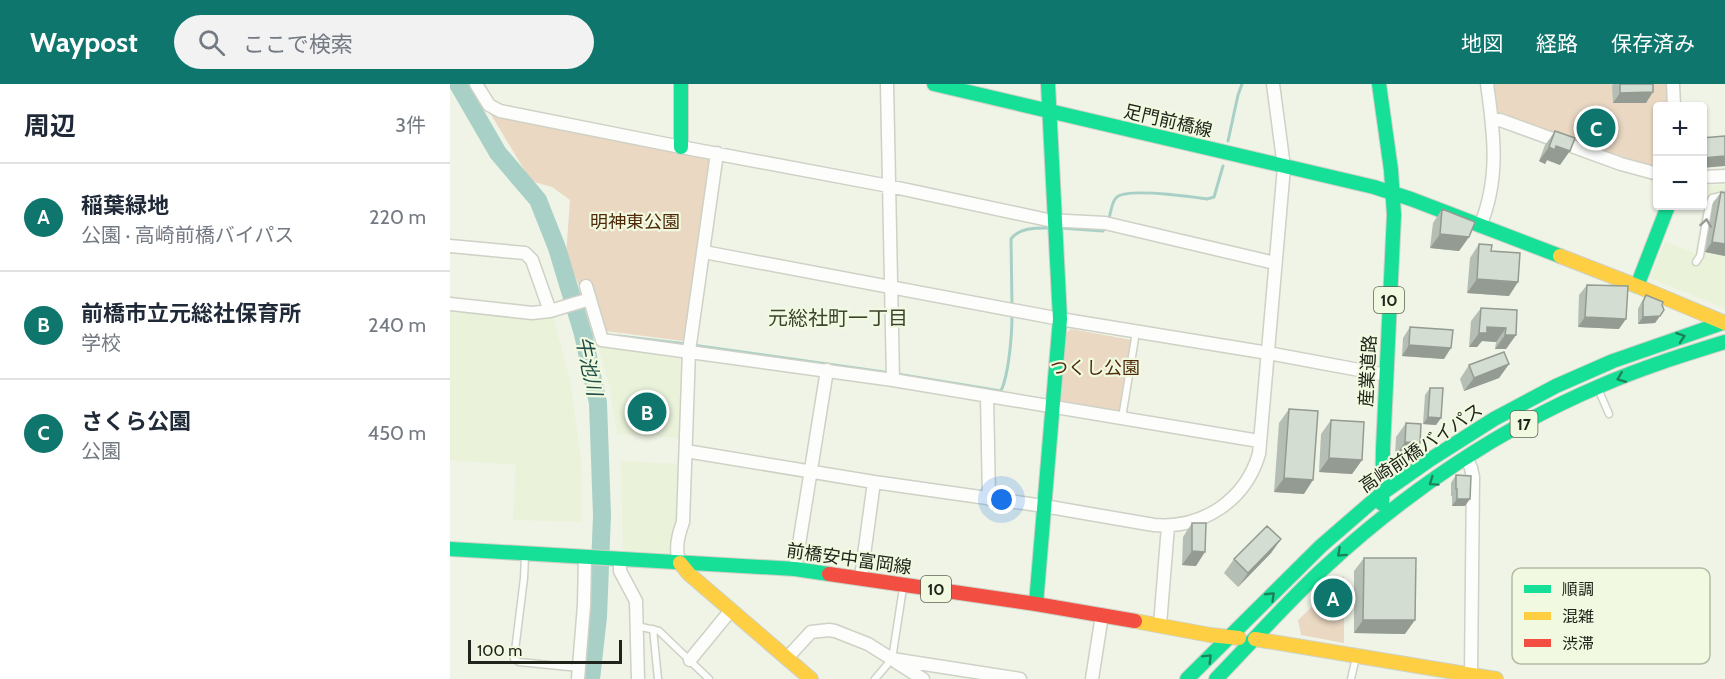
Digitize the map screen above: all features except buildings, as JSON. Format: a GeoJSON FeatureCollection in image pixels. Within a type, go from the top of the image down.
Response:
{"type":"FeatureCollection","features":[{"type":"Feature","properties":{"kind":"main road"},"geometry":{"type":"LineString","coordinates":[[681,84],[681,147]]}},
{"type":"Feature","properties":{"kind":"main road","name":"足門前橋線"},"geometry":{"type":"LineString","coordinates":[[934,84],[1374,187],[1725,322]]}},
{"type":"Feature","properties":{"kind":"main road"},"geometry":{"type":"LineString","coordinates":[[1036,604],[1060,319],[1048,84]]}},
{"type":"Feature","properties":{"kind":"main road","name":"産業道路"},"geometry":{"type":"LineString","coordinates":[[1379,84],[1394,215],[1381,494],[1386,516]]}},
{"type":"Feature","properties":{"kind":"main road"},"geometry":{"type":"LineString","coordinates":[[1636,286],[1666,210]]}},
{"type":"Feature","properties":{"kind":"main road","name":"高崎前橋バイパス"},"geometry":{"type":"LineString","coordinates":[[1187,679],[1321,546],[1381,494],[1439,454],[1494,419],[1556,386],[1648,348],[1725,322]]}},
{"type":"Feature","properties":{"kind":"main road","name":"高崎前橋バイパス"},"geometry":{"type":"LineString","coordinates":[[1216,679],[1341,553],[1386,516],[1467,459],[1549,410],[1598,387],[1651,366],[1725,342]]}},
{"type":"Feature","properties":{"kind":"main road","name":"10"},"geometry":{"type":"LineString","coordinates":[[450,549],[617,559]]}},
{"type":"Feature","properties":{"kind":"main road","name":"前橋安中富岡線"},"geometry":{"type":"LineString","coordinates":[[617,559],[795,569],[861,578],[1160,624],[1198,633],[1256,639],[1444,675],[1471,675],[1496,679]]}},
{"type":"Feature","properties":{"kind":"main road"},"geometry":{"type":"LineString","coordinates":[[680,562],[689,574],[811,679]]}},
{"type":"Feature","properties":{"kind":"street"},"geometry":{"type":"LineString","coordinates":[[476,84],[489,105],[500,111],[1054,220],[1102,223],[1275,263]]}},
{"type":"Feature","properties":{"kind":"street"},"geometry":{"type":"LineString","coordinates":[[887,84],[893,380]]}},
{"type":"Feature","properties":{"kind":"street"},"geometry":{"type":"LineString","coordinates":[[686,451],[1168,526],[1186,524],[1222,508],[1244,487],[1256,465],[1259,454],[1284,167],[1273,84]]}},
{"type":"Feature","properties":{"kind":"street"},"geometry":{"type":"LineString","coordinates":[[1480,226],[1492,184],[1494,155],[1487,84]]}},
{"type":"Feature","properties":{"kind":"street"},"geometry":{"type":"LineString","coordinates":[[1673,84],[1674,102]]}},
{"type":"Feature","properties":{"kind":"street"},"geometry":{"type":"LineString","coordinates":[[1492,120],[1500,120],[1599,156],[1653,172]]}},
{"type":"Feature","properties":{"kind":"street"},"geometry":{"type":"LineString","coordinates":[[680,562],[678,536],[683,522],[689,351],[717,153]]}},
{"type":"Feature","properties":{"kind":"street"},"geometry":{"type":"LineString","coordinates":[[1707,177],[1725,176]]}},
{"type":"Feature","properties":{"kind":"street"},"geometry":{"type":"LineString","coordinates":[[450,246],[525,253],[532,260],[550,311]]}},
{"type":"Feature","properties":{"kind":"street"},"geometry":{"type":"LineString","coordinates":[[704,252],[1060,319],[1386,375]]}},
{"type":"Feature","properties":{"kind":"street"},"geometry":{"type":"LineString","coordinates":[[586,286],[587,300],[602,340],[893,380],[1260,441]]}},
{"type":"Feature","properties":{"kind":"street"},"geometry":{"type":"LineString","coordinates":[[450,304],[532,313],[550,311],[587,300]]}},
{"type":"Feature","properties":{"kind":"street"},"geometry":{"type":"LineString","coordinates":[[795,569],[827,370]]}},
{"type":"Feature","properties":{"kind":"street"},"geometry":{"type":"LineString","coordinates":[[987,396],[989,499]]}},
{"type":"Feature","properties":{"kind":"street"},"geometry":{"type":"LineString","coordinates":[[1467,459],[1473,477],[1471,675]]}},
{"type":"Feature","properties":{"kind":"street"},"geometry":{"type":"LineString","coordinates":[[861,578],[874,482]]}},
{"type":"Feature","properties":{"kind":"street"},"geometry":{"type":"LineString","coordinates":[[1160,624],[1168,526]]}},
{"type":"Feature","properties":{"kind":"street"},"geometry":{"type":"LineString","coordinates":[[578,674],[588,557]]}},
{"type":"Feature","properties":{"kind":"street"},"geometry":{"type":"LineString","coordinates":[[617,559],[636,601],[638,679]]}},
{"type":"Feature","properties":{"kind":"street"},"geometry":{"type":"LineString","coordinates":[[690,660],[731,610]]}},
{"type":"Feature","properties":{"kind":"street"},"geometry":{"type":"LineString","coordinates":[[1092,679],[1102,615]]}},
{"type":"Feature","properties":{"kind":"street"},"geometry":{"type":"LineString","coordinates":[[787,658],[811,632],[829,630],[868,644],[923,679]]}},
{"type":"Feature","properties":{"kind":"street"},"geometry":{"type":"LineString","coordinates":[[892,659],[1020,679]]}},
{"type":"Feature","properties":{"kind":"lane"},"geometry":{"type":"LineString","coordinates":[[1696,262],[1700,256],[1709,204],[1712,198],[1725,195]]}},
{"type":"Feature","properties":{"kind":"lane"},"geometry":{"type":"LineString","coordinates":[[1122,418],[1136,331]]}},
{"type":"Feature","properties":{"kind":"lane"},"geometry":{"type":"LineString","coordinates":[[1591,371],[1609,414]]}},
{"type":"Feature","properties":{"kind":"lane"},"geometry":{"type":"LineString","coordinates":[[525,553],[514,659],[578,674]]}},
{"type":"Feature","properties":{"kind":"lane"},"geometry":{"type":"LineString","coordinates":[[875,679],[892,659],[904,584]]}},
{"type":"Feature","properties":{"kind":"lane"},"geometry":{"type":"LineString","coordinates":[[637,626],[653,629],[663,634],[709,679]]}},
{"type":"Feature","properties":{"kind":"lane"},"geometry":{"type":"LineString","coordinates":[[653,629],[658,679]]}},
{"type":"Feature","properties":{"kind":"lane"},"geometry":{"type":"LineString","coordinates":[[1352,679],[1356,657]]}},
{"type":"Feature","properties":{"kind":"shaded area"},"geometry":{"type":"Polygon","coordinates":[[[1725,185],[1725,308],[1649,278],[1665,242],[1695,253],[1702,210],[1707,210],[1707,186],[1725,185]]]}},
{"type":"Feature","properties":{"kind":"shaded area"},"geometry":{"type":"Polygon","coordinates":[[[450,309],[553,315],[571,385],[581,462],[582,522],[513,520],[516,465],[450,460],[450,309]]]}},
{"type":"Feature","properties":{"kind":"shaded area"},"geometry":{"type":"Polygon","coordinates":[[[600,345],[677,354],[681,359],[680,438],[617,434],[600,345]]]}},
{"type":"Feature","properties":{"kind":"shaded area"},"geometry":{"type":"Polygon","coordinates":[[[621,461],[680,464],[677,521],[672,535],[673,553],[623,551],[621,461]]]}},
{"type":"Feature","properties":{"kind":"green space"},"geometry":{"type":"Polygon","coordinates":[[[1492,84],[1667,84],[1668,102],[1653,102],[1653,167],[1501,116],[1496,111],[1492,84]]]}},
{"type":"Feature","properties":{"kind":"green space","name":"明神東公園"},"geometry":{"type":"Polygon","coordinates":[[[490,113],[708,159],[711,164],[684,340],[606,331],[592,291],[584,297],[566,256],[570,200],[552,187],[531,181],[490,113]]]}},
{"type":"Feature","properties":{"kind":"green space","name":"つくし公園"},"geometry":{"type":"Polygon","coordinates":[[[1071,329],[1132,340],[1122,412],[1116,416],[1064,407],[1059,401],[1064,335],[1071,329]]]}},
{"type":"Feature","properties":{"kind":"green space"},"geometry":{"type":"Polygon","coordinates":[[[1344,576],[1344,643],[1301,635],[1298,620],[1344,576]]]}},
{"type":"Feature","properties":{"kind":"waterway","name":"牛池川"},"geometry":{"type":"LineString","coordinates":[[458,84],[498,153],[538,200],[557,248],[583,334],[598,403],[602,515],[598,617],[591,679]]}},
{"type":"Feature","properties":{"kind":"waterway"},"geometry":{"type":"LineString","coordinates":[[1228,141],[1242,84]]}},
{"type":"Feature","properties":{"kind":"waterway"},"geometry":{"type":"LineString","coordinates":[[1108,221],[1114,200],[1122,195],[1145,193],[1207,199],[1214,197],[1223,166]]}},
{"type":"Feature","properties":{"kind":"waterway"},"geometry":{"type":"LineString","coordinates":[[1061,228],[1103,231],[1105,227]]}},
{"type":"Feature","properties":{"kind":"waterway"},"geometry":{"type":"LineString","coordinates":[[1012,305],[1011,239],[1024,230],[1051,228]]}},
{"type":"Feature","properties":{"kind":"waterway"},"geometry":{"type":"LineString","coordinates":[[897,374],[1001,391],[1008,364],[1012,315]]}},
{"type":"Feature","properties":{"kind":"waterway"},"geometry":{"type":"LineString","coordinates":[[583,334],[595,334]]}},
{"type":"Feature","properties":{"kind":"waterway"},"geometry":{"type":"LineString","coordinates":[[619,336],[686,344]]}},
{"type":"Feature","properties":{"kind":"waterway"},"geometry":{"type":"LineString","coordinates":[[692,345],[891,373]]}},
{"type":"Feature","properties":{"kind":"traffic: fast"},"geometry":{"type":"LineString","coordinates":[[681,84],[681,147]]}},
{"type":"Feature","properties":{"kind":"traffic: fast"},"geometry":{"type":"LineString","coordinates":[[934,84],[1374,187],[1560,256]]}},
{"type":"Feature","properties":{"kind":"traffic: fast"},"geometry":{"type":"LineString","coordinates":[[1036,604],[1060,319],[1048,84]]}},
{"type":"Feature","properties":{"kind":"traffic: fast"},"geometry":{"type":"LineString","coordinates":[[1379,84],[1391,170],[1394,215],[1382,504]]}},
{"type":"Feature","properties":{"kind":"traffic: fast"},"geometry":{"type":"LineString","coordinates":[[1637,286],[1666,210]]}},
{"type":"Feature","properties":{"kind":"traffic: fast"},"geometry":{"type":"LineString","coordinates":[[1187,679],[1321,546],[1381,494],[1431,459],[1494,419],[1556,386],[1613,361],[1725,322]]}},
{"type":"Feature","properties":{"kind":"traffic: fast"},"geometry":{"type":"LineString","coordinates":[[1216,679],[1283,609],[1355,540],[1454,465],[1562,403],[1646,368],[1725,342]]}},
{"type":"Feature","properties":{"kind":"traffic: fast"},"geometry":{"type":"LineString","coordinates":[[450,549],[795,569],[829,574]]}},
{"type":"Feature","properties":{"kind":"traffic: slow"},"geometry":{"type":"LineString","coordinates":[[1560,256],[1725,323]]}},
{"type":"Feature","properties":{"kind":"traffic: slow"},"geometry":{"type":"LineString","coordinates":[[680,563],[689,574],[811,679]]}},
{"type":"Feature","properties":{"kind":"traffic: slow"},"geometry":{"type":"LineString","coordinates":[[1135,621],[1239,638]]}},
{"type":"Feature","properties":{"kind":"traffic: slow"},"geometry":{"type":"LineString","coordinates":[[1255,639],[1496,679]]}},
{"type":"Feature","properties":{"kind":"traffic: jam"},"geometry":{"type":"LineString","coordinates":[[829,574],[1135,621]]}},
{"type":"Feature","properties":{"kind":"place","name":"さくら公園"},"geometry":{"type":"Point","coordinates":[1596,128]}},
{"type":"Feature","properties":{"kind":"place","name":"前橋市立元総社保育所"},"geometry":{"type":"Point","coordinates":[647,412]}},
{"type":"Feature","properties":{"kind":"place","name":"稲葉緑地"},"geometry":{"type":"Point","coordinates":[1333,598]}},
{"type":"Feature","properties":{"kind":"district","name":"元総社町一丁目"},"geometry":{"type":"Point","coordinates":[838,318]}}]}
